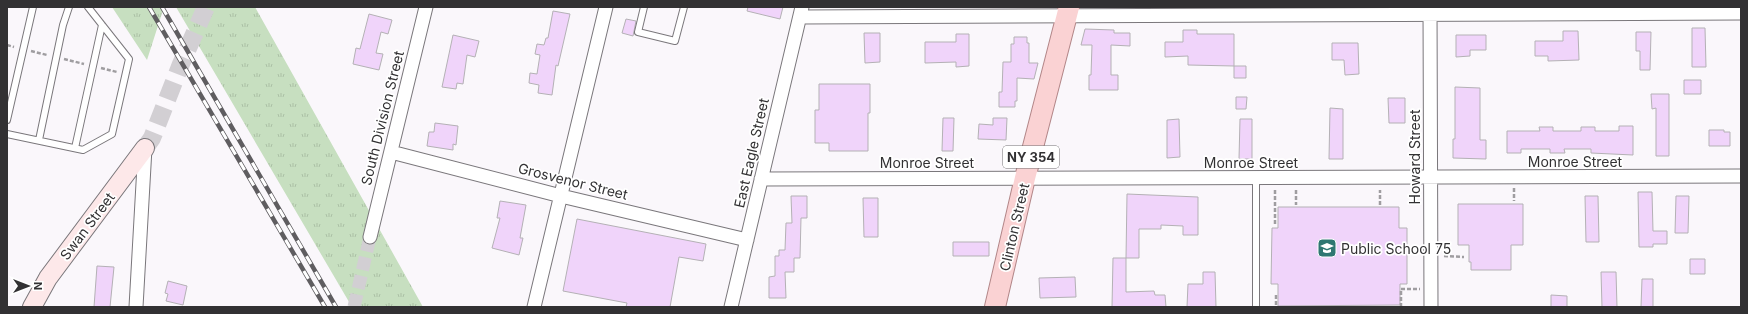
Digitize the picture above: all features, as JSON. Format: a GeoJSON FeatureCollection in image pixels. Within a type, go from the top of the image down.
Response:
{"type":"FeatureCollection","features":[{"type":"Feature","properties":{"kind":"main road","name":"Clinton Street"},"geometry":{"type":"LineString","coordinates":[[995,307],[1025,178],[1068,11]]}},
{"type":"Feature","properties":{"kind":"main road","name":"Swan Street"},"geometry":{"type":"LineString","coordinates":[[32,307],[48,278],[145,148]]}},
{"type":"Feature","properties":{"kind":"street","name":"South Division Street"},"geometry":{"type":"LineString","coordinates":[[370,237],[426,7]]}},
{"type":"Feature","properties":{"kind":"street"},"geometry":{"type":"LineString","coordinates":[[534,307],[606,7]]}},
{"type":"Feature","properties":{"kind":"street","name":"Howard Street"},"geometry":{"type":"LineString","coordinates":[[1430,10],[1431,307]]}},
{"type":"Feature","properties":{"kind":"street"},"geometry":{"type":"LineString","coordinates":[[801,12],[1725,10],[1741,13]]}},
{"type":"Feature","properties":{"kind":"street","name":"East Eagle Street"},"geometry":{"type":"LineString","coordinates":[[731,307],[801,12]]}},
{"type":"Feature","properties":{"kind":"street"},"geometry":{"type":"LineString","coordinates":[[136,307],[145,148]]}},
{"type":"Feature","properties":{"kind":"street","name":"Grosvenor Street"},"geometry":{"type":"LineString","coordinates":[[391,152],[561,196],[747,240]]}},
{"type":"Feature","properties":{"kind":"street","name":"Monroe Street"},"geometry":{"type":"LineString","coordinates":[[761,179],[1741,176]]}},
{"type":"Feature","properties":{"kind":"lane"},"geometry":{"type":"LineString","coordinates":[[7,120],[33,7]]}},
{"type":"Feature","properties":{"kind":"lane"},"geometry":{"type":"LineString","coordinates":[[39,140],[63,25],[69,7]]}},
{"type":"Feature","properties":{"kind":"lane"},"geometry":{"type":"LineString","coordinates":[[7,134],[83,150],[112,134],[129,59],[88,7]]}},
{"type":"Feature","properties":{"kind":"lane"},"geometry":{"type":"LineString","coordinates":[[644,7],[638,32],[675,41],[684,7]]}},
{"type":"Feature","properties":{"kind":"lane"},"geometry":{"type":"LineString","coordinates":[[75,148],[102,25]]}},
{"type":"Feature","properties":{"kind":"lane"},"geometry":{"type":"LineString","coordinates":[[1256,178],[1256,307]]}},
{"type":"Feature","properties":{"kind":"path"},"geometry":{"type":"LineString","coordinates":[[7,45],[17,47]]}},
{"type":"Feature","properties":{"kind":"path"},"geometry":{"type":"LineString","coordinates":[[30,51],[51,56]]}},
{"type":"Feature","properties":{"kind":"path"},"geometry":{"type":"LineString","coordinates":[[64,59],[85,64]]}},
{"type":"Feature","properties":{"kind":"path"},"geometry":{"type":"LineString","coordinates":[[1275,178],[1275,225]]}},
{"type":"Feature","properties":{"kind":"path"},"geometry":{"type":"LineString","coordinates":[[1444,256],[1464,256]]}},
{"type":"Feature","properties":{"kind":"path"},"geometry":{"type":"LineString","coordinates":[[1401,307],[1401,288],[1430,288]]}},
{"type":"Feature","properties":{"kind":"path"},"geometry":{"type":"LineString","coordinates":[[1276,295],[1276,307]]}},
{"type":"Feature","properties":{"kind":"green space"},"geometry":{"type":"Polygon","coordinates":[[[112,7],[164,7],[147,60],[112,7]]]}},
{"type":"Feature","properties":{"kind":"green space"},"geometry":{"type":"Polygon","coordinates":[[[176,7],[255,7],[423,307],[352,307],[176,7]]]}},
{"type":"Feature","properties":{"kind":"building"},"geometry":{"type":"Polygon","coordinates":[[[748,7],[783,7],[780,19],[747,11],[748,7]]]}},
{"type":"Feature","properties":{"kind":"building"},"geometry":{"type":"Polygon","coordinates":[[[553,11],[570,14],[558,66],[556,65],[552,95],[538,93],[539,85],[529,83],[530,73],[537,74],[540,55],[535,54],[537,44],[544,45],[546,38],[548,38],[553,11]]]}},
{"type":"Feature","properties":{"kind":"building"},"geometry":{"type":"Polygon","coordinates":[[[369,14],[392,20],[388,34],[381,32],[376,53],[383,54],[379,70],[353,64],[356,48],[360,49],[369,14]]]}},
{"type":"Feature","properties":{"kind":"building"},"geometry":{"type":"Polygon","coordinates":[[[626,19],[636,21],[633,36],[622,33],[626,19]]]}},
{"type":"Feature","properties":{"kind":"building"},"geometry":{"type":"Polygon","coordinates":[[[1692,28],[1705,28],[1706,67],[1692,67],[1692,28]]]}},
{"type":"Feature","properties":{"kind":"building"},"geometry":{"type":"Polygon","coordinates":[[[1085,29],[1114,30],[1114,33],[1130,33],[1130,46],[1111,45],[1111,75],[1118,75],[1118,90],[1089,90],[1092,45],[1081,45],[1085,29]]]}},
{"type":"Feature","properties":{"kind":"building"},"geometry":{"type":"Polygon","coordinates":[[[1183,30],[1197,30],[1197,34],[1234,34],[1234,66],[1188,65],[1188,56],[1165,57],[1165,42],[1183,42],[1183,30]]]}},
{"type":"Feature","properties":{"kind":"building"},"geometry":{"type":"Polygon","coordinates":[[[1563,31],[1578,31],[1579,60],[1548,61],[1548,56],[1535,56],[1535,41],[1563,41],[1563,31]]]}},
{"type":"Feature","properties":{"kind":"building"},"geometry":{"type":"Polygon","coordinates":[[[1636,32],[1651,32],[1650,70],[1640,70],[1640,51],[1636,51],[1636,32]]]}},
{"type":"Feature","properties":{"kind":"building"},"geometry":{"type":"Polygon","coordinates":[[[864,33],[880,33],[880,62],[865,63],[864,33]]]}},
{"type":"Feature","properties":{"kind":"building"},"geometry":{"type":"Polygon","coordinates":[[[956,34],[969,34],[969,66],[956,67],[956,62],[925,63],[925,42],[956,42],[956,34]]]}},
{"type":"Feature","properties":{"kind":"building"},"geometry":{"type":"Polygon","coordinates":[[[453,35],[479,41],[475,57],[467,55],[463,84],[457,83],[456,89],[442,87],[453,35]]]}},
{"type":"Feature","properties":{"kind":"building"},"geometry":{"type":"Polygon","coordinates":[[[1456,35],[1486,35],[1486,50],[1470,50],[1470,56],[1456,57],[1456,35]]]}},
{"type":"Feature","properties":{"kind":"building"},"geometry":{"type":"Polygon","coordinates":[[[1014,37],[1027,37],[1027,43],[1029,43],[1029,63],[1038,63],[1034,79],[1017,78],[1017,101],[1015,101],[1015,107],[999,107],[999,92],[1002,92],[1003,62],[1011,62],[1011,44],[1014,44],[1014,37]]]}},
{"type":"Feature","properties":{"kind":"building"},"geometry":{"type":"Polygon","coordinates":[[[1332,43],[1358,43],[1359,74],[1345,75],[1344,60],[1332,60],[1332,43]]]}},
{"type":"Feature","properties":{"kind":"building"},"geometry":{"type":"Polygon","coordinates":[[[1234,66],[1246,66],[1246,78],[1234,78],[1234,66]]]}},
{"type":"Feature","properties":{"kind":"building"},"geometry":{"type":"Polygon","coordinates":[[[1684,80],[1701,80],[1701,94],[1684,94],[1684,80]]]}},
{"type":"Feature","properties":{"kind":"building"},"geometry":{"type":"Polygon","coordinates":[[[819,84],[870,84],[868,151],[829,151],[829,143],[815,143],[815,110],[819,110],[819,84]]]}},
{"type":"Feature","properties":{"kind":"building"},"geometry":{"type":"Polygon","coordinates":[[[1455,87],[1480,88],[1480,140],[1486,140],[1486,159],[1453,158],[1453,139],[1455,139],[1455,87]]]}},
{"type":"Feature","properties":{"kind":"building"},"geometry":{"type":"Polygon","coordinates":[[[1651,94],[1669,94],[1669,156],[1656,156],[1656,108],[1652,109],[1651,94]]]}},
{"type":"Feature","properties":{"kind":"building"},"geometry":{"type":"Polygon","coordinates":[[[1236,97],[1247,97],[1246,109],[1236,109],[1236,97]]]}},
{"type":"Feature","properties":{"kind":"building"},"geometry":{"type":"Polygon","coordinates":[[[1388,98],[1405,98],[1405,123],[1389,123],[1388,98]]]}},
{"type":"Feature","properties":{"kind":"building"},"geometry":{"type":"Polygon","coordinates":[[[1330,108],[1343,109],[1343,159],[1329,159],[1330,108]]]}},
{"type":"Feature","properties":{"kind":"building"},"geometry":{"type":"Polygon","coordinates":[[[943,118],[954,118],[953,151],[942,151],[943,118]]]}},
{"type":"Feature","properties":{"kind":"building"},"geometry":{"type":"Polygon","coordinates":[[[993,118],[1007,118],[1006,140],[978,139],[979,124],[993,125],[993,118]]]}},
{"type":"Feature","properties":{"kind":"building"},"geometry":{"type":"Polygon","coordinates":[[[1179,119],[1180,157],[1167,158],[1167,120],[1179,119]]]}},
{"type":"Feature","properties":{"kind":"building"},"geometry":{"type":"Polygon","coordinates":[[[1240,119],[1252,119],[1252,159],[1239,159],[1240,119]]]}},
{"type":"Feature","properties":{"kind":"building"},"geometry":{"type":"Polygon","coordinates":[[[435,123],[458,126],[456,145],[453,144],[453,150],[427,146],[429,132],[434,132],[435,123]]]}},
{"type":"Feature","properties":{"kind":"building"},"geometry":{"type":"Polygon","coordinates":[[[1619,126],[1633,126],[1633,155],[1591,153],[1591,149],[1564,149],[1565,153],[1550,153],[1550,149],[1521,149],[1521,153],[1507,153],[1507,131],[1540,131],[1539,127],[1553,127],[1553,131],[1581,131],[1581,127],[1595,127],[1595,131],[1619,131],[1619,126]]]}},
{"type":"Feature","properties":{"kind":"building"},"geometry":{"type":"Polygon","coordinates":[[[1709,130],[1724,130],[1724,132],[1730,132],[1730,146],[1709,146],[1709,130]]]}},
{"type":"Feature","properties":{"kind":"building"},"geometry":{"type":"Polygon","coordinates":[[[1638,192],[1652,192],[1653,231],[1667,231],[1667,244],[1653,244],[1653,247],[1639,247],[1638,192]]]}},
{"type":"Feature","properties":{"kind":"building"},"geometry":{"type":"Polygon","coordinates":[[[1127,194],[1198,197],[1198,235],[1183,235],[1183,226],[1161,225],[1161,229],[1139,229],[1139,258],[1126,258],[1127,194]]]}},
{"type":"Feature","properties":{"kind":"building"},"geometry":{"type":"Polygon","coordinates":[[[791,196],[807,196],[807,218],[801,218],[800,258],[794,258],[794,272],[785,272],[786,298],[769,298],[769,277],[775,276],[775,256],[779,256],[779,250],[785,250],[786,223],[792,223],[791,196]]]}},
{"type":"Feature","properties":{"kind":"building"},"geometry":{"type":"Polygon","coordinates":[[[1585,196],[1598,196],[1599,242],[1586,242],[1585,196]]]}},
{"type":"Feature","properties":{"kind":"building"},"geometry":{"type":"Polygon","coordinates":[[[1676,196],[1689,196],[1688,233],[1675,233],[1676,196]]]}},
{"type":"Feature","properties":{"kind":"building"},"geometry":{"type":"Polygon","coordinates":[[[863,198],[878,198],[878,237],[864,237],[863,198]]]}},
{"type":"Feature","properties":{"kind":"building"},"geometry":{"type":"Polygon","coordinates":[[[500,201],[526,205],[520,238],[523,238],[519,255],[492,248],[500,218],[497,218],[500,201]]]}},
{"type":"Feature","properties":{"kind":"building"},"geometry":{"type":"Polygon","coordinates":[[[1458,204],[1523,204],[1523,245],[1511,245],[1511,270],[1471,270],[1471,262],[1469,262],[1469,245],[1458,245],[1458,204]]]}},
{"type":"Feature","properties":{"kind":"building"},"geometry":{"type":"Polygon","coordinates":[[[1278,207],[1399,207],[1399,228],[1407,228],[1407,284],[1400,284],[1400,305],[1278,306],[1278,284],[1271,284],[1272,228],[1278,228],[1278,207]]]}},
{"type":"Feature","properties":{"kind":"building"},"geometry":{"type":"Polygon","coordinates":[[[577,219],[706,244],[703,261],[679,257],[670,307],[626,307],[627,303],[563,291],[577,219]]]}},
{"type":"Feature","properties":{"kind":"building"},"geometry":{"type":"Polygon","coordinates":[[[953,242],[989,242],[989,256],[953,256],[953,242]]]}},
{"type":"Feature","properties":{"kind":"building"},"geometry":{"type":"Polygon","coordinates":[[[1113,258],[1126,258],[1126,292],[1154,291],[1155,295],[1165,295],[1166,307],[1112,307],[1113,258]]]}},
{"type":"Feature","properties":{"kind":"building"},"geometry":{"type":"Polygon","coordinates":[[[1690,259],[1705,259],[1705,274],[1690,274],[1690,259]]]}},
{"type":"Feature","properties":{"kind":"building"},"geometry":{"type":"Polygon","coordinates":[[[97,266],[114,267],[110,307],[94,307],[97,266]]]}},
{"type":"Feature","properties":{"kind":"building"},"geometry":{"type":"Polygon","coordinates":[[[1203,272],[1215,272],[1216,307],[1187,307],[1188,284],[1203,284],[1203,272]]]}},
{"type":"Feature","properties":{"kind":"building"},"geometry":{"type":"Polygon","coordinates":[[[1601,272],[1616,272],[1617,307],[1602,307],[1601,272]]]}},
{"type":"Feature","properties":{"kind":"building"},"geometry":{"type":"Polygon","coordinates":[[[1075,277],[1076,297],[1040,298],[1039,278],[1075,277]]]}},
{"type":"Feature","properties":{"kind":"building"},"geometry":{"type":"Polygon","coordinates":[[[1642,279],[1653,279],[1653,307],[1641,307],[1642,279]]]}},
{"type":"Feature","properties":{"kind":"building"},"geometry":{"type":"Polygon","coordinates":[[[168,281],[187,286],[183,305],[166,301],[168,294],[165,293],[168,281]]]}},
{"type":"Feature","properties":{"kind":"building"},"geometry":{"type":"Polygon","coordinates":[[[1551,295],[1567,296],[1567,307],[1551,307],[1551,295]]]}},
{"type":"Feature","properties":{"kind":"tunnel"},"geometry":{"type":"LineString","coordinates":[[145,148],[152,138],[181,64],[206,7]]}},
{"type":"Feature","properties":{"kind":"tunnel"},"geometry":{"type":"LineString","coordinates":[[354,307],[370,237]]}},
{"type":"Feature","properties":{"kind":"railway"},"geometry":{"type":"LineString","coordinates":[[149,7],[325,307]]}},
{"type":"Feature","properties":{"kind":"railway"},"geometry":{"type":"LineString","coordinates":[[162,7],[336,307]]}},
{"type":"Feature","properties":{"kind":"place","name":"Public School 75"},"geometry":{"type":"Point","coordinates":[1327,248]}}]}
